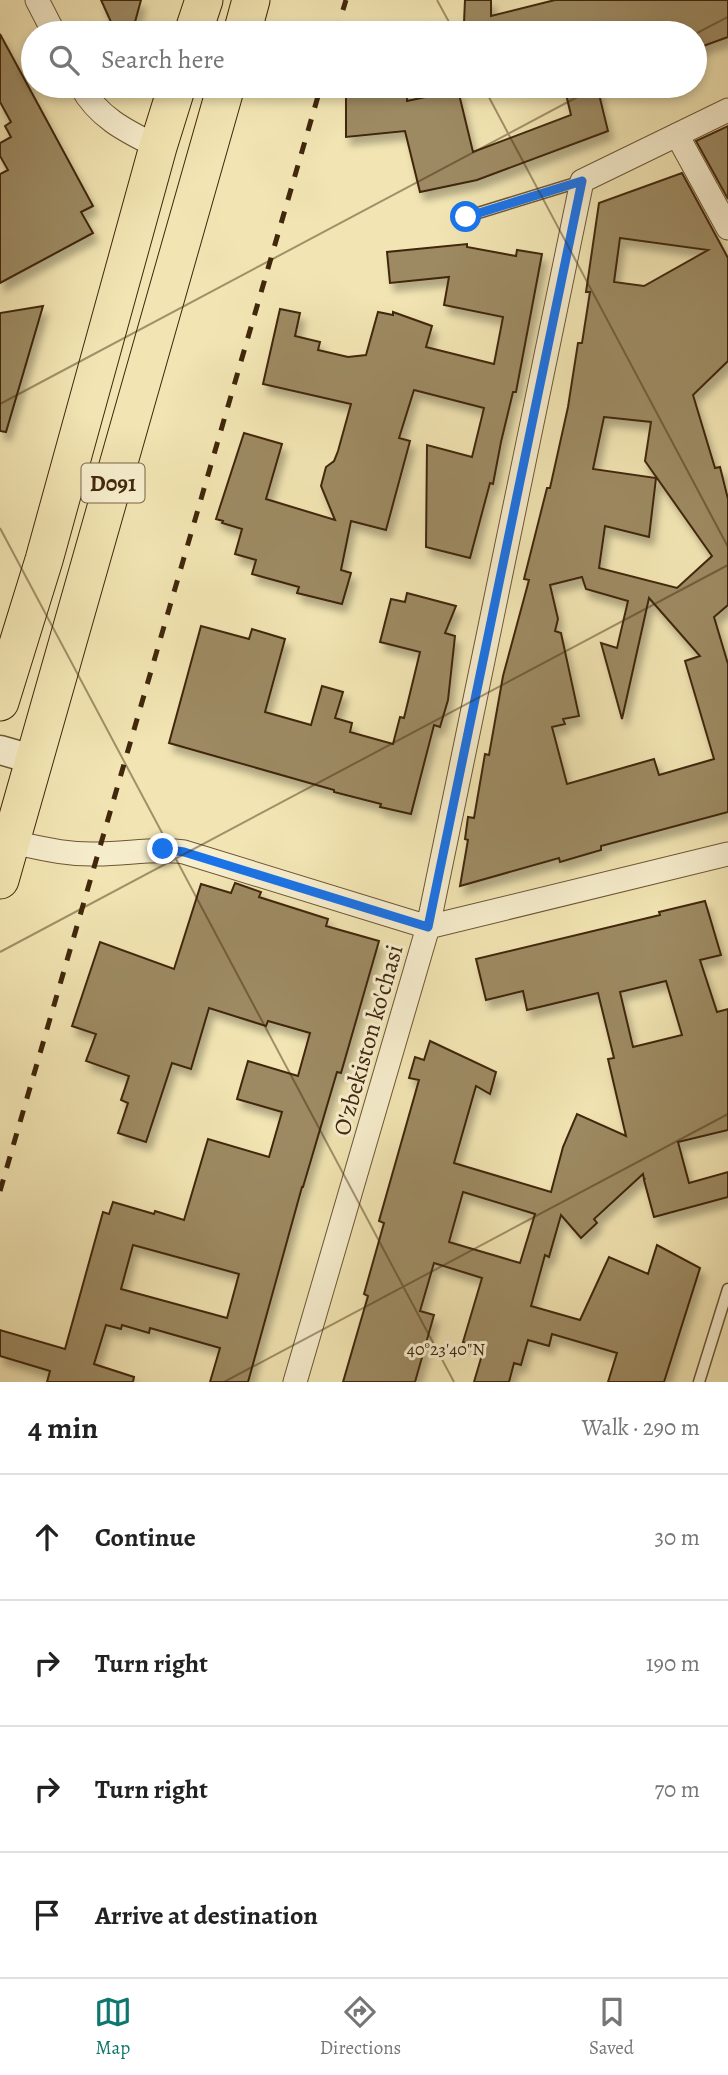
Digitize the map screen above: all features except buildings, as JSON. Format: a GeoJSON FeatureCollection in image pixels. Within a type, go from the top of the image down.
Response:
{"type":"FeatureCollection","features":[{"type":"Feature","properties":{"kind":"highway"},"geometry":{"type":"LineString","coordinates":[[197,21],[204,0]]}},
{"type":"Feature","properties":{"kind":"highway"},"geometry":{"type":"LineString","coordinates":[[245,21],[251,0]]}},
{"type":"Feature","properties":{"kind":"highway","name":"D091"},"geometry":{"type":"LineString","coordinates":[[0,702],[44,560],[173,98]]}},
{"type":"Feature","properties":{"kind":"highway","name":"D091"},"geometry":{"type":"LineString","coordinates":[[0,880],[223,98]]}},
{"type":"Feature","properties":{"kind":"street"},"geometry":{"type":"LineString","coordinates":[[37,0],[48,21]]}},
{"type":"Feature","properties":{"kind":"street"},"geometry":{"type":"LineString","coordinates":[[89,98],[115,125],[158,147]]}},
{"type":"Feature","properties":{"kind":"street"},"geometry":{"type":"LineString","coordinates":[[11,842],[67,853],[98,854],[163,849],[184,852],[428,927],[582,181],[728,110]]}},
{"type":"Feature","properties":{"kind":"street"},"geometry":{"type":"LineString","coordinates":[[677,135],[728,228]]}},
{"type":"Feature","properties":{"kind":"street"},"geometry":{"type":"LineString","coordinates":[[0,750],[35,760]]}},
{"type":"Feature","properties":{"kind":"street","name":"O'zbekiston ko'chasi"},"geometry":{"type":"LineString","coordinates":[[295,1382],[428,927],[728,854]]}},
{"type":"Feature","properties":{"kind":"lane"},"geometry":{"type":"LineString","coordinates":[[466,217],[582,181]]}},
{"type":"Feature","properties":{"kind":"lane"},"geometry":{"type":"LineString","coordinates":[[699,1382],[728,1289]]}},
{"type":"Feature","properties":{"kind":"railway"},"geometry":{"type":"LineString","coordinates":[[340,21],[346,0]]}},
{"type":"Feature","properties":{"kind":"railway"},"geometry":{"type":"LineString","coordinates":[[0,1191],[318,98]]}},
{"type":"Feature","properties":{"kind":"route"},"geometry":{"type":"LineString","coordinates":[[163,849],[184,852],[428,927],[582,181],[466,217]]}}]}
